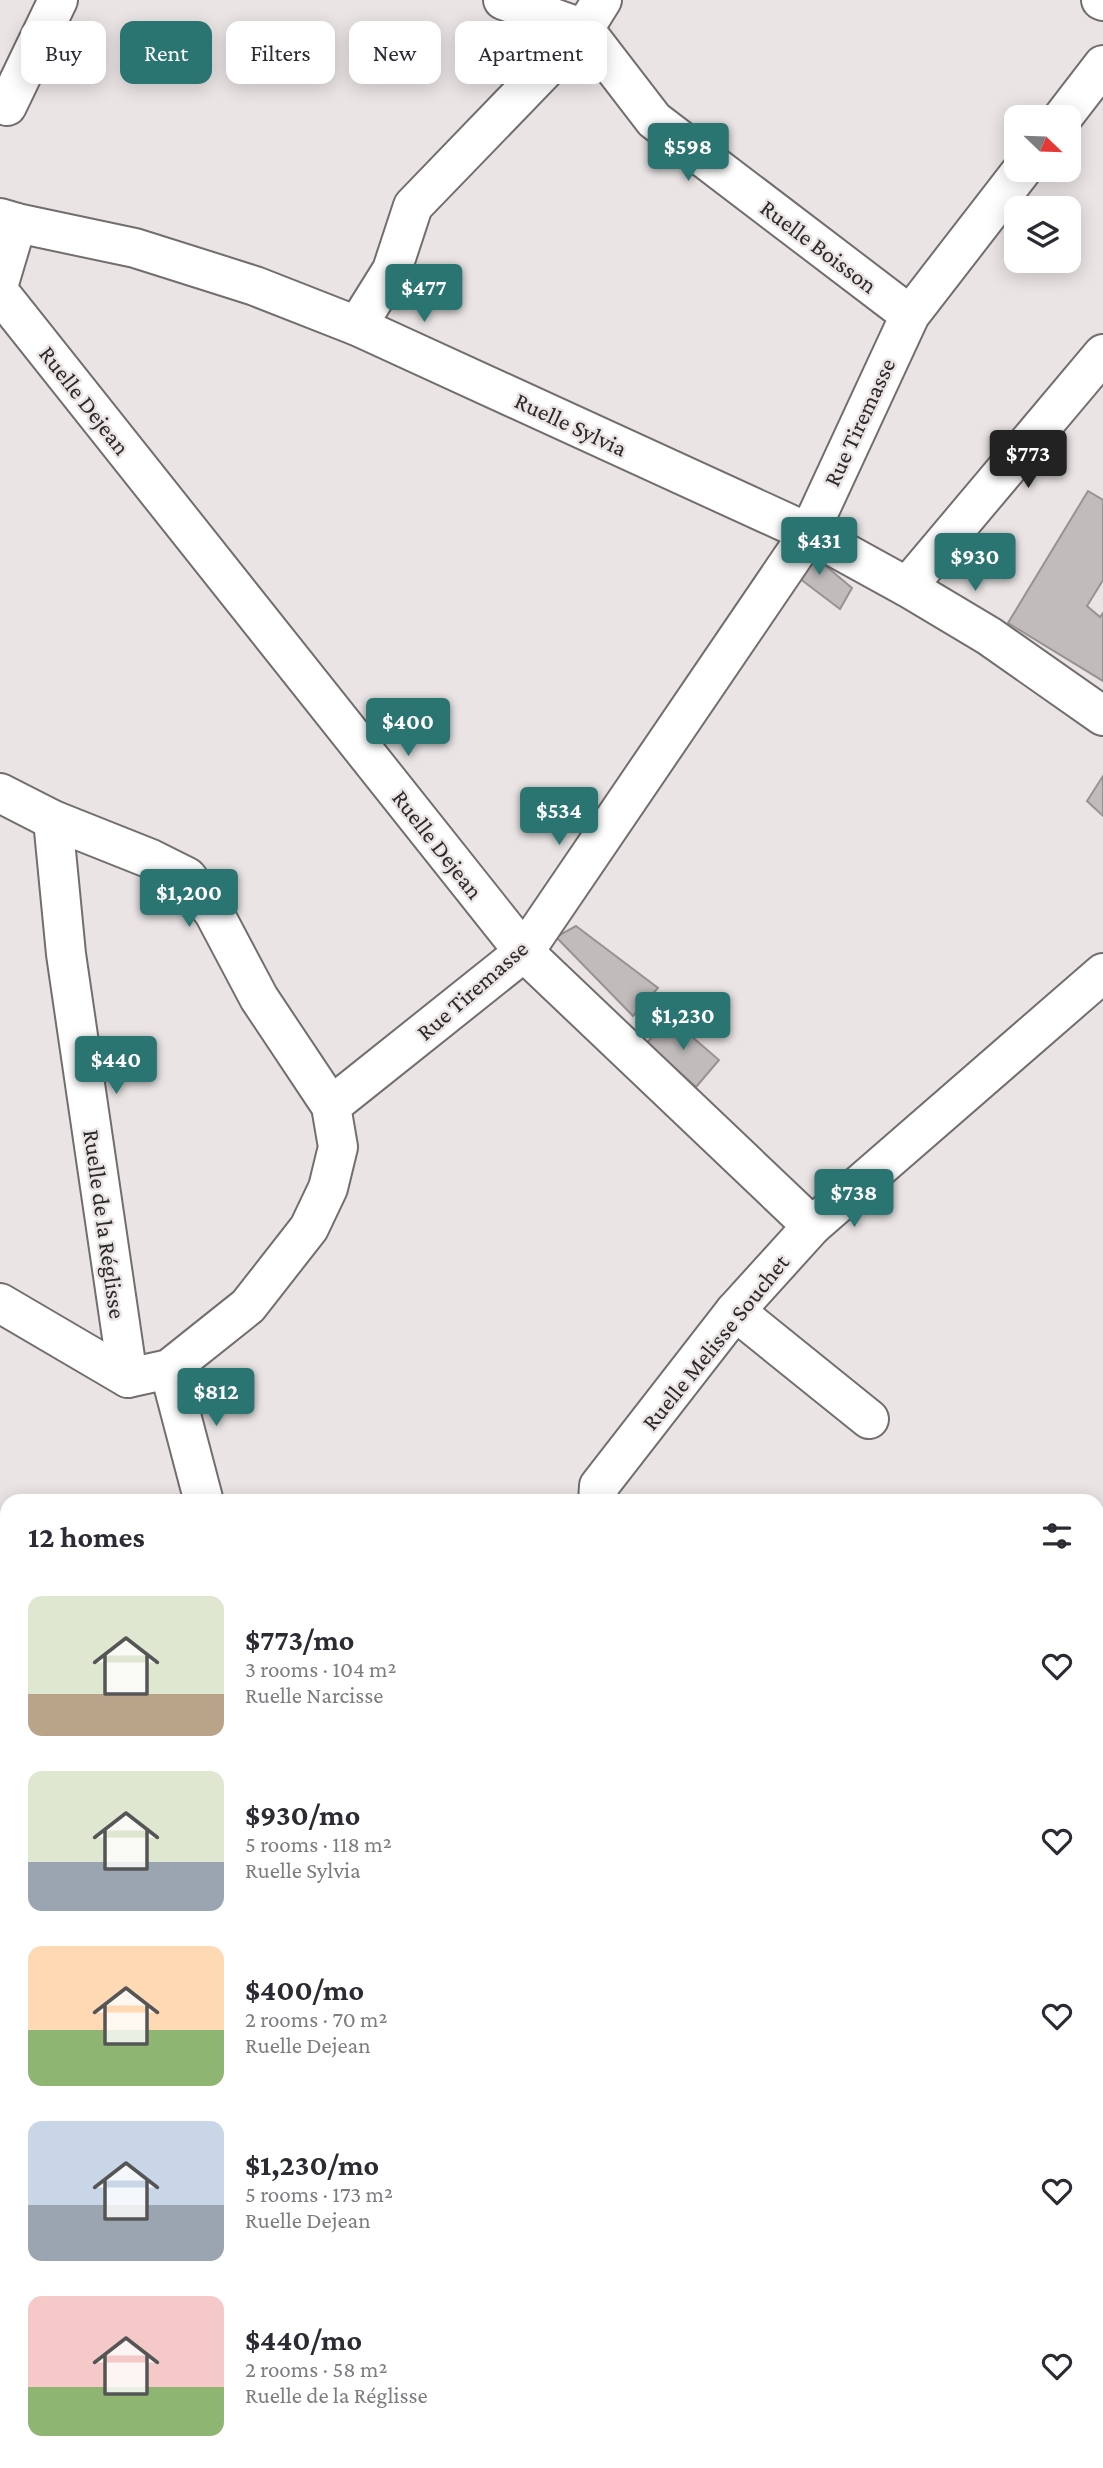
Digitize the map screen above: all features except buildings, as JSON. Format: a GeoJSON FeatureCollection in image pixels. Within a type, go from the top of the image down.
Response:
{"type":"FeatureCollection","features":[{"type":"Feature","properties":{"kind":"street"},"geometry":{"type":"LineString","coordinates":[[7,106],[58,0]]}},
{"type":"Feature","properties":{"kind":"street"},"geometry":{"type":"LineString","coordinates":[[503,0],[593,14]]}},
{"type":"Feature","properties":{"kind":"street"},"geometry":{"type":"LineString","coordinates":[[357,326],[392,270],[413,206],[593,14]]}},
{"type":"Feature","properties":{"kind":"street","name":"Ruelle Boisson"},"geometry":{"type":"LineString","coordinates":[[593,14],[654,120],[910,315]]}},
{"type":"Feature","properties":{"kind":"street"},"geometry":{"type":"LineString","coordinates":[[1072,105],[1103,65]]}},
{"type":"Feature","properties":{"kind":"street","name":"Rue Tiremasse"},"geometry":{"type":"LineString","coordinates":[[331,1106],[524,952],[809,533],[910,315],[1013,182]]}},
{"type":"Feature","properties":{"kind":"street"},"geometry":{"type":"LineString","coordinates":[[0,280],[8,221]]}},
{"type":"Feature","properties":{"kind":"street","name":"Ruelle Sylvia"},"geometry":{"type":"LineString","coordinates":[[8,221],[135,248],[255,286],[357,326],[809,533],[989,636],[1103,716]]}},
{"type":"Feature","properties":{"kind":"street","name":"Ruelle Dejean"},"geometry":{"type":"LineString","coordinates":[[0,293],[524,952],[812,1226]]}},
{"type":"Feature","properties":{"kind":"street"},"geometry":{"type":"LineString","coordinates":[[907,587],[1103,354]]}},
{"type":"Feature","properties":{"kind":"street"},"geometry":{"type":"LineString","coordinates":[[0,793],[53,820],[151,859],[187,877],[214,913],[259,998],[331,1106],[338,1147],[328,1188],[309,1228],[248,1306],[169,1369],[128,1378],[0,1303]]}},
{"type":"Feature","properties":{"kind":"street","name":"Ruelle de la Réglisse"},"geometry":{"type":"LineString","coordinates":[[53,820],[66,954],[128,1378]]}},
{"type":"Feature","properties":{"kind":"street","name":"Ruelle Melisse Souchet"},"geometry":{"type":"LineString","coordinates":[[598,1494],[599,1486],[735,1311],[812,1226],[1098,986]]}},
{"type":"Feature","properties":{"kind":"street"},"geometry":{"type":"LineString","coordinates":[[735,1311],[869,1419]]}},
{"type":"Feature","properties":{"kind":"street"},"geometry":{"type":"LineString","coordinates":[[169,1369],[202,1494]]}}]}
